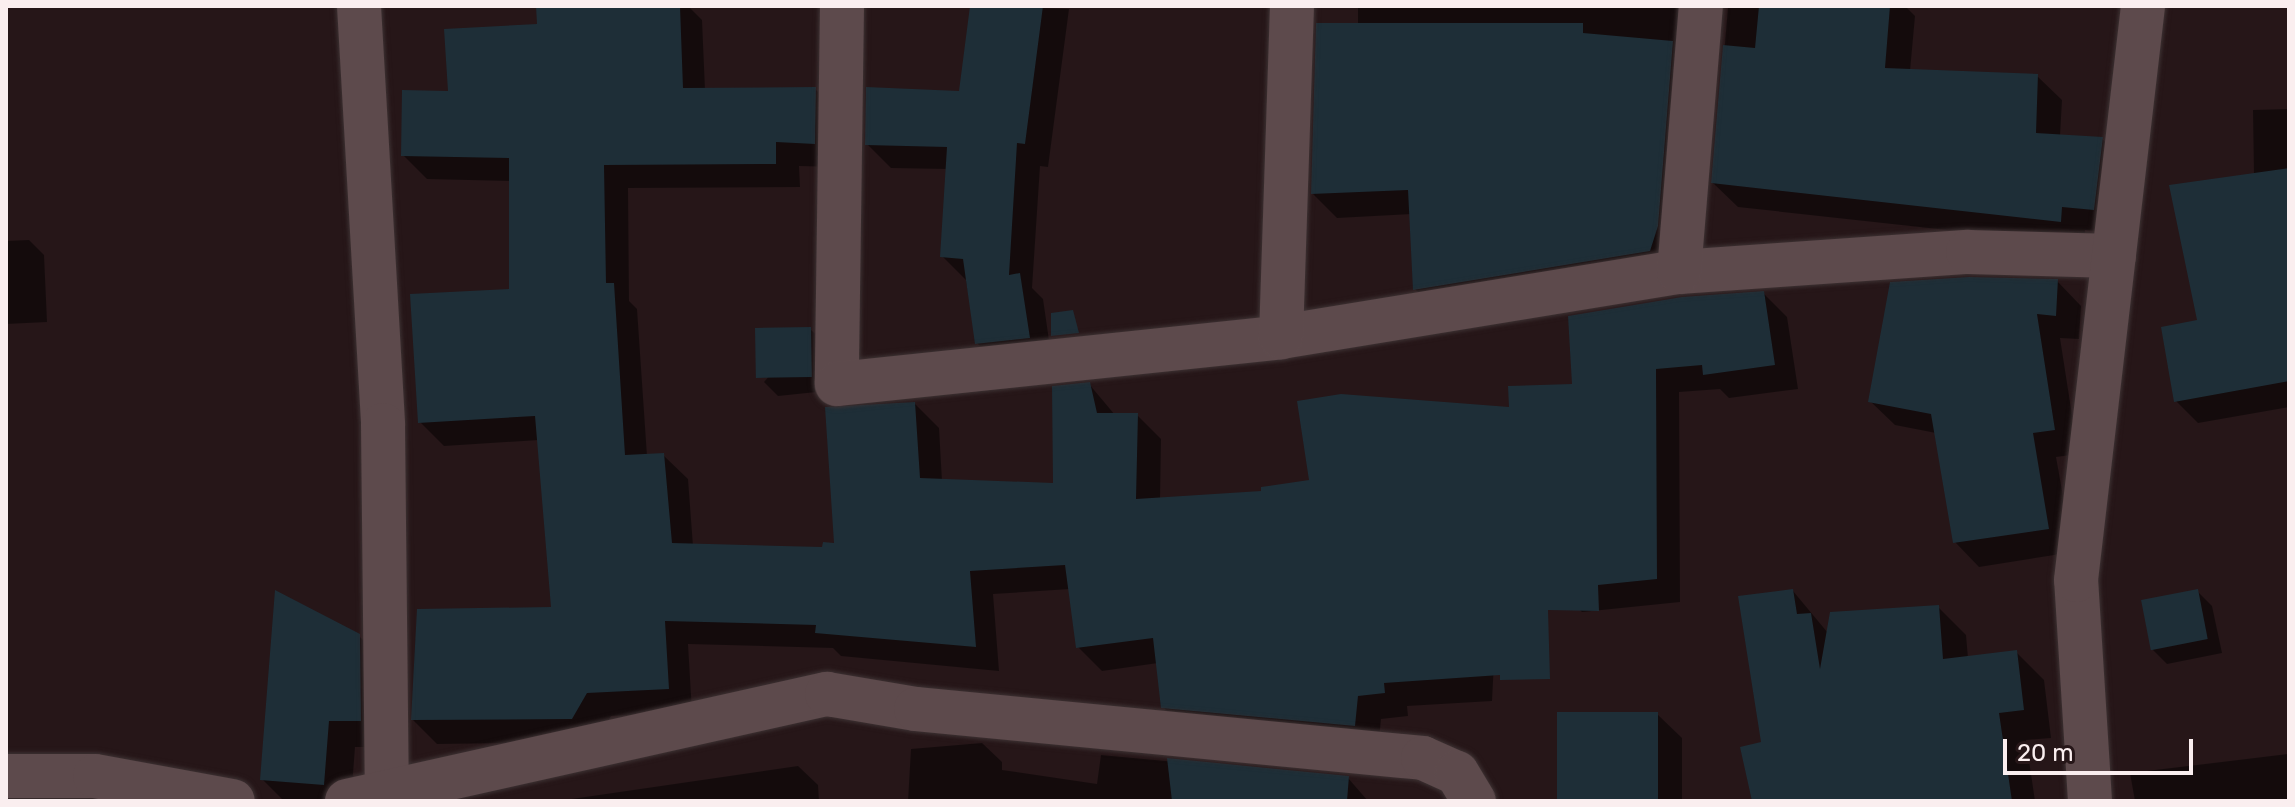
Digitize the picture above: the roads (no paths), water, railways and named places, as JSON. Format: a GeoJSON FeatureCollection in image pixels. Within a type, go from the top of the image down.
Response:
{"type":"FeatureCollection","features":[{"type":"Feature","properties":{"kind":"street"},"geometry":{"type":"LineString","coordinates":[[359,6],[383,425],[367,796],[827,694],[916,709],[1423,758],[1457,773],[1474,801]]}},
{"type":"Feature","properties":{"kind":"street"},"geometry":{"type":"LineString","coordinates":[[842,6],[837,384],[1281,337],[1679,272],[1968,252],[2114,256]]}},
{"type":"Feature","properties":{"kind":"street"},"geometry":{"type":"LineString","coordinates":[[1281,337],[1292,6]]}},
{"type":"Feature","properties":{"kind":"street"},"geometry":{"type":"LineString","coordinates":[[1679,272],[1701,6]]}},
{"type":"Feature","properties":{"kind":"street"},"geometry":{"type":"LineString","coordinates":[[2090,801],[2076,580],[2143,6]]}},
{"type":"Feature","properties":{"kind":"street"},"geometry":{"type":"LineString","coordinates":[[6,776],[95,776],[233,801]]}}]}
